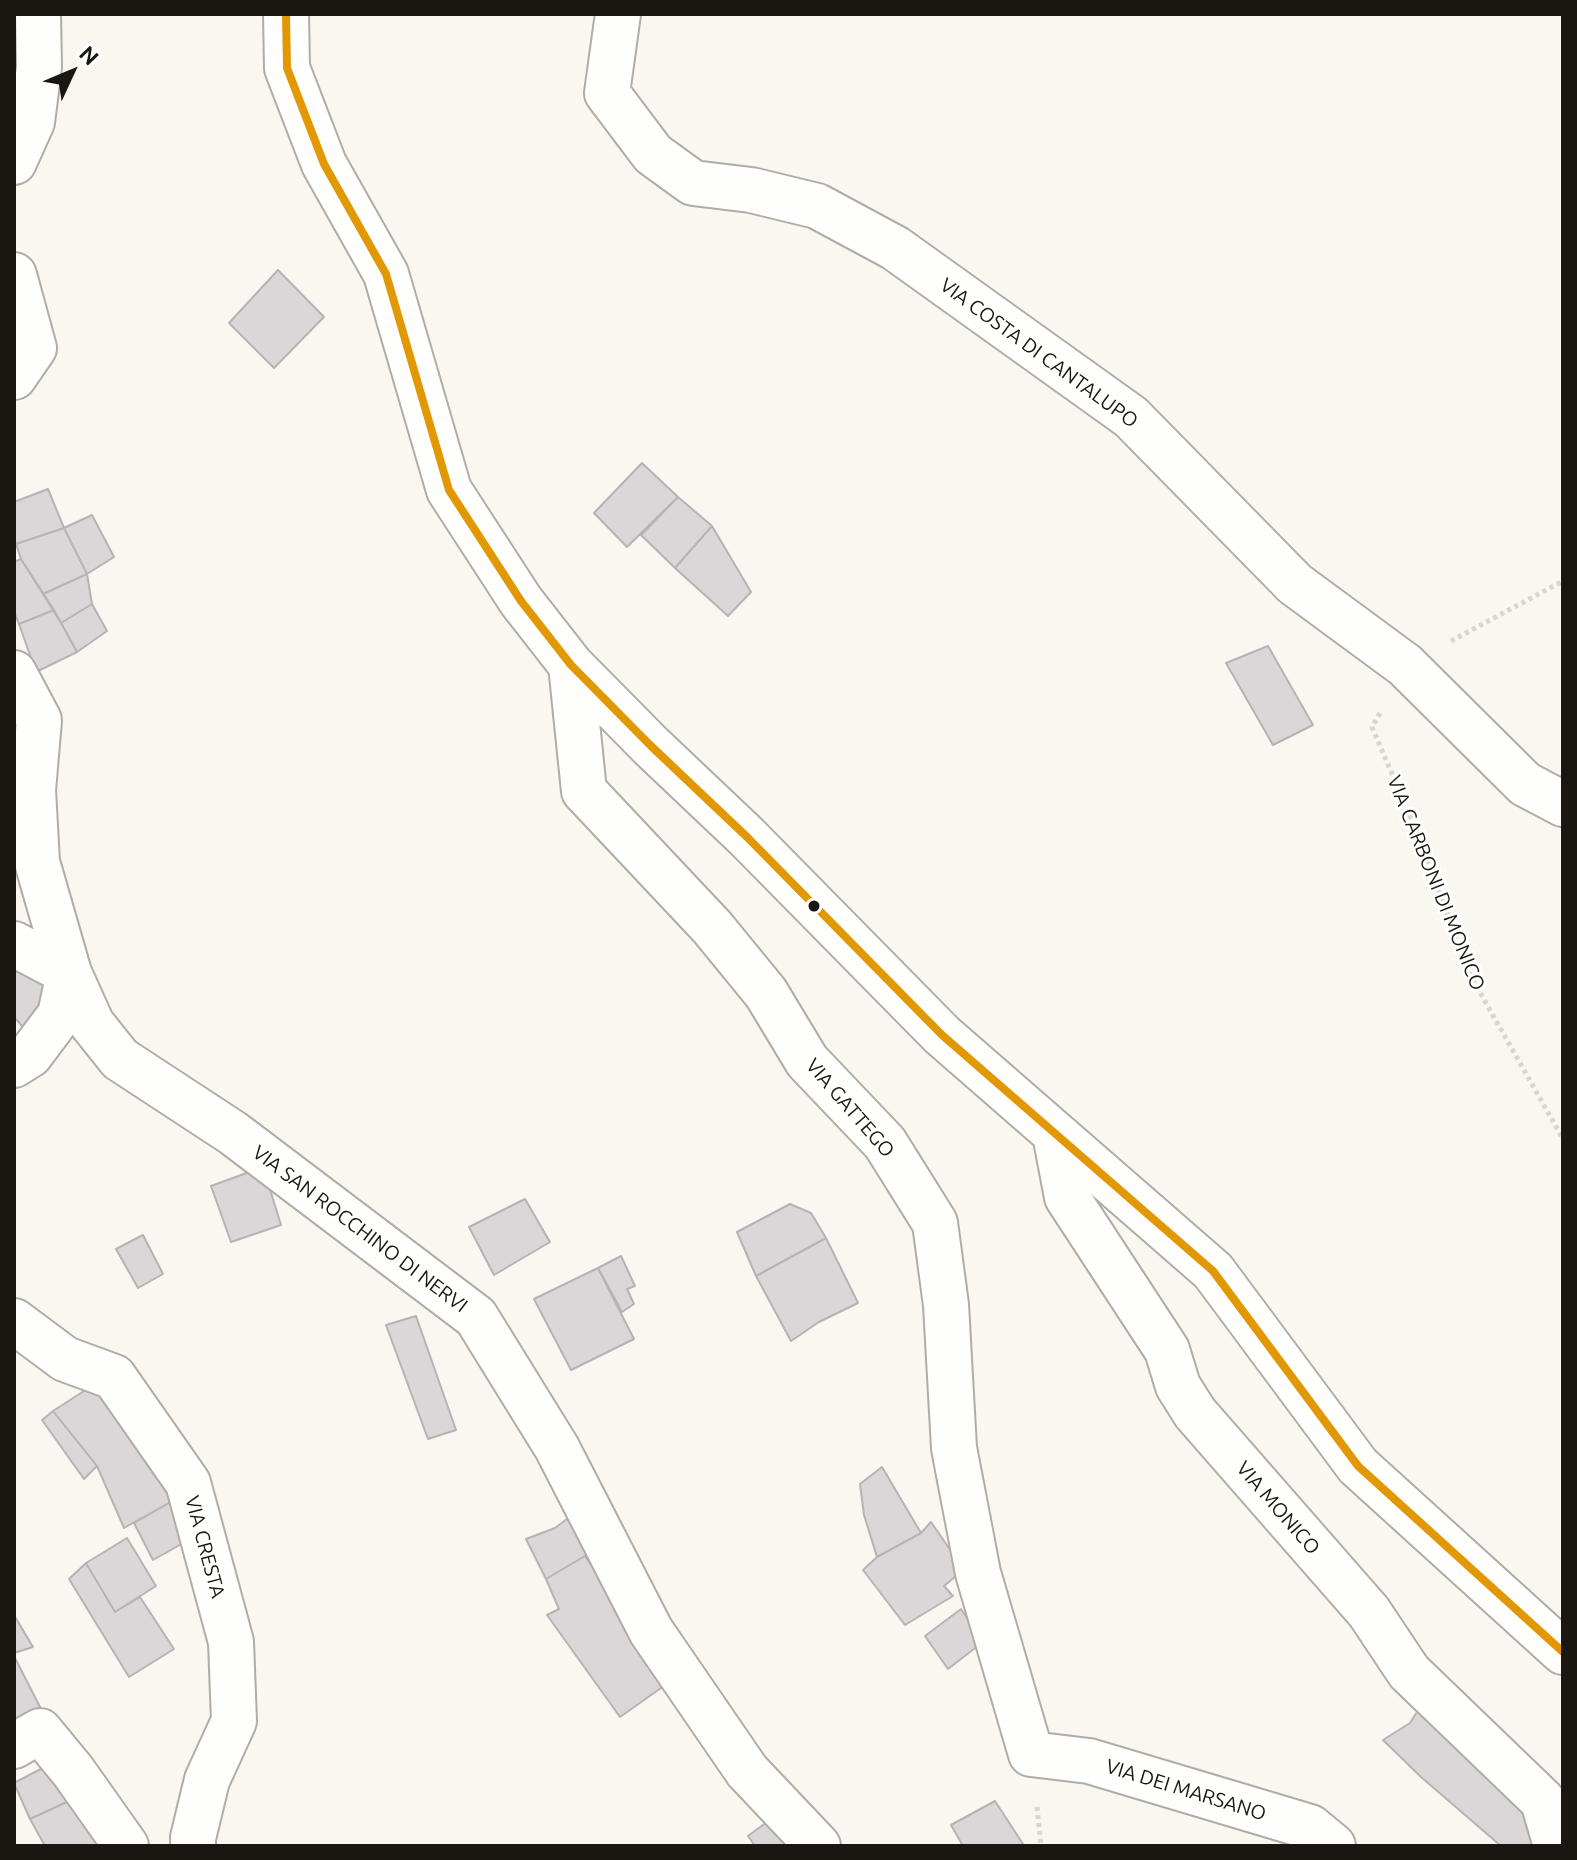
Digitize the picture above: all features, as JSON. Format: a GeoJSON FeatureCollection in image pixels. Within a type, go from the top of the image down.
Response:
{"type":"FeatureCollection","features":[{"type":"Feature","properties":{"kind":"street"},"geometry":{"type":"LineString","coordinates":[[14,162],[32,122],[39,67],[38,14]]}},
{"type":"Feature","properties":{"kind":"street"},"geometry":{"type":"LineString","coordinates":[[286,14],[287,68],[324,164],[386,274],[449,490],[521,601],[571,665],[747,837],[942,1035],[1213,1271],[1358,1466],[1563,1652]]}},
{"type":"Feature","properties":{"kind":"street","name":"VIA COSTA DI CANTALUPO"},"geometry":{"type":"LineString","coordinates":[[618,14],[607,93],[653,154],[693,183],[751,190],[817,206],[895,248],[1131,417],[1295,584],[1405,665],[1525,784],[1563,804]]}},
{"type":"Feature","properties":{"kind":"street"},"geometry":{"type":"LineString","coordinates":[[14,275],[34,348],[14,377]]}},
{"type":"Feature","properties":{"kind":"street","name":"VIA GATTEGO"},"geometry":{"type":"LineString","coordinates":[[571,665],[584,791],[712,927],[766,993],[807,1061],[885,1143],[935,1223],[946,1305],[954,1448],[978,1573],[1031,1754]]}},
{"type":"Feature","properties":{"kind":"street","name":"VIA SAN ROCCHINO DI NERVI"},"geometry":{"type":"LineString","coordinates":[[14,673],[39,720],[33,790],[37,862],[69,973],[92,1024],[120,1059],[233,1133],[476,1317],[557,1448],[651,1631],[747,1771],[818,1846]]}},
{"type":"Feature","properties":{"kind":"street"},"geometry":{"type":"LineString","coordinates":[[14,944],[69,973],[60,1015],[30,1055],[14,1065]]}},
{"type":"Feature","properties":{"kind":"street","name":"VIA MONICO"},"geometry":{"type":"LineString","coordinates":[[1055,1134],[1067,1197],[1167,1350],[1178,1386],[1195,1413],[1369,1612],[1409,1672],[1543,1801],[1556,1846]]}},
{"type":"Feature","properties":{"kind":"street","name":"VIA CRESTA"},"geometry":{"type":"LineString","coordinates":[[14,1321],[65,1359],[114,1377],[188,1483],[231,1642],[234,1721],[207,1780],[193,1846]]}},
{"type":"Feature","properties":{"kind":"street"},"geometry":{"type":"LineString","coordinates":[[14,1746],[40,1731],[73,1771],[126,1846]]}},
{"type":"Feature","properties":{"kind":"street","name":"VIA DEI MARSANO"},"geometry":{"type":"LineString","coordinates":[[1031,1754],[1089,1761],[1310,1827],[1333,1846]]}},
{"type":"Feature","properties":{"kind":"path"},"geometry":{"type":"LineString","coordinates":[[1405,665],[1563,581]]}},
{"type":"Feature","properties":{"kind":"path","name":"VIA CARBONI DI MONICO"},"geometry":{"type":"LineString","coordinates":[[1405,665],[1372,727],[1418,835],[1469,973],[1563,1139]]}},
{"type":"Feature","properties":{"kind":"building"},"geometry":{"type":"Polygon","coordinates":[[[14,14],[28,14],[26,69],[14,72],[14,14]]]}},
{"type":"Feature","properties":{"kind":"building"},"geometry":{"type":"Polygon","coordinates":[[[278,270],[324,317],[274,368],[229,323],[278,270]]]}},
{"type":"Feature","properties":{"kind":"building"},"geometry":{"type":"Polygon","coordinates":[[[642,463],[678,497],[627,547],[594,513],[642,463]]]}},
{"type":"Feature","properties":{"kind":"building"},"geometry":{"type":"Polygon","coordinates":[[[48,489],[64,528],[16,544],[14,502],[48,489]]]}},
{"type":"Feature","properties":{"kind":"building"},"geometry":{"type":"Polygon","coordinates":[[[678,497],[712,526],[675,568],[641,535],[678,497]]]}},
{"type":"Feature","properties":{"kind":"building"},"geometry":{"type":"Polygon","coordinates":[[[92,515],[114,557],[87,574],[64,528],[92,515]]]}},
{"type":"Feature","properties":{"kind":"building"},"geometry":{"type":"Polygon","coordinates":[[[712,526],[751,592],[728,616],[675,568],[712,526]]]}},
{"type":"Feature","properties":{"kind":"building"},"geometry":{"type":"Polygon","coordinates":[[[64,528],[87,574],[43,594],[21,559],[16,544],[64,528]]]}},
{"type":"Feature","properties":{"kind":"building"},"geometry":{"type":"Polygon","coordinates":[[[21,559],[54,610],[19,624],[14,612],[14,562],[21,559]]]}},
{"type":"Feature","properties":{"kind":"building"},"geometry":{"type":"Polygon","coordinates":[[[87,574],[92,604],[61,623],[43,594],[87,574]]]}},
{"type":"Feature","properties":{"kind":"building"},"geometry":{"type":"Polygon","coordinates":[[[92,604],[107,631],[77,652],[61,623],[92,604]]]}},
{"type":"Feature","properties":{"kind":"building"},"geometry":{"type":"Polygon","coordinates":[[[54,610],[77,652],[36,672],[19,624],[54,610]]]}},
{"type":"Feature","properties":{"kind":"building"},"geometry":{"type":"Polygon","coordinates":[[[1268,646],[1313,725],[1273,745],[1226,663],[1268,646]]]}},
{"type":"Feature","properties":{"kind":"building"},"geometry":{"type":"Polygon","coordinates":[[[26,962],[57,977],[30,1035],[14,1017],[14,973],[26,962]]]}},
{"type":"Feature","properties":{"kind":"building"},"geometry":{"type":"Polygon","coordinates":[[[263,1167],[281,1225],[231,1242],[211,1186],[263,1167]]]}},
{"type":"Feature","properties":{"kind":"building"},"geometry":{"type":"Polygon","coordinates":[[[525,1199],[550,1242],[494,1275],[469,1227],[525,1199]]]}},
{"type":"Feature","properties":{"kind":"building"},"geometry":{"type":"Polygon","coordinates":[[[790,1204],[811,1213],[826,1238],[756,1276],[737,1232],[790,1204]]]}},
{"type":"Feature","properties":{"kind":"building"},"geometry":{"type":"Polygon","coordinates":[[[143,1235],[163,1274],[138,1288],[116,1249],[143,1235]]]}},
{"type":"Feature","properties":{"kind":"building"},"geometry":{"type":"Polygon","coordinates":[[[826,1238],[858,1303],[819,1322],[791,1341],[756,1276],[826,1238]]]}},
{"type":"Feature","properties":{"kind":"building"},"geometry":{"type":"Polygon","coordinates":[[[621,1256],[635,1286],[627,1289],[634,1304],[622,1312],[598,1268],[621,1256]]]}},
{"type":"Feature","properties":{"kind":"building"},"geometry":{"type":"Polygon","coordinates":[[[598,1268],[634,1339],[571,1370],[534,1299],[598,1268]]]}},
{"type":"Feature","properties":{"kind":"building"},"geometry":{"type":"Polygon","coordinates":[[[416,1316],[456,1430],[428,1439],[386,1325],[416,1316]]]}},
{"type":"Feature","properties":{"kind":"building"},"geometry":{"type":"Polygon","coordinates":[[[104,1378],[176,1499],[124,1528],[97,1466],[53,1411],[104,1378]]]}},
{"type":"Feature","properties":{"kind":"building"},"geometry":{"type":"Polygon","coordinates":[[[53,1411],[97,1466],[84,1479],[42,1420],[53,1411]]]}},
{"type":"Feature","properties":{"kind":"building"},"geometry":{"type":"Polygon","coordinates":[[[882,1467],[921,1533],[877,1557],[864,1515],[860,1484],[882,1467]]]}},
{"type":"Feature","properties":{"kind":"building"},"geometry":{"type":"Polygon","coordinates":[[[176,1499],[194,1537],[153,1560],[134,1523],[176,1499]]]}},
{"type":"Feature","properties":{"kind":"building"},"geometry":{"type":"Polygon","coordinates":[[[579,1510],[599,1553],[585,1556],[546,1579],[526,1539],[555,1528],[579,1510]]]}},
{"type":"Feature","properties":{"kind":"building"},"geometry":{"type":"Polygon","coordinates":[[[931,1522],[953,1554],[961,1572],[944,1586],[953,1596],[905,1625],[863,1570],[877,1557],[921,1533],[931,1522]]]}},
{"type":"Feature","properties":{"kind":"building"},"geometry":{"type":"Polygon","coordinates":[[[127,1538],[156,1586],[115,1612],[86,1563],[127,1538]]]}},
{"type":"Feature","properties":{"kind":"building"},"geometry":{"type":"Polygon","coordinates":[[[585,1556],[671,1681],[620,1717],[547,1615],[559,1609],[546,1579],[585,1556]]]}},
{"type":"Feature","properties":{"kind":"building"},"geometry":{"type":"Polygon","coordinates":[[[86,1563],[115,1612],[140,1597],[174,1649],[129,1677],[69,1579],[86,1563]]]}},
{"type":"Feature","properties":{"kind":"building"},"geometry":{"type":"Polygon","coordinates":[[[961,1609],[983,1642],[948,1669],[925,1636],[961,1609]]]}},
{"type":"Feature","properties":{"kind":"building"},"geometry":{"type":"Polygon","coordinates":[[[14,1615],[33,1647],[14,1653],[14,1615]]]}},
{"type":"Feature","properties":{"kind":"building"},"geometry":{"type":"Polygon","coordinates":[[[14,1656],[40,1707],[14,1720],[14,1656]]]}},
{"type":"Feature","properties":{"kind":"building"},"geometry":{"type":"Polygon","coordinates":[[[1424,1701],[1544,1831],[1530,1846],[1501,1846],[1383,1740],[1410,1723],[1424,1701]]]}},
{"type":"Feature","properties":{"kind":"building"},"geometry":{"type":"Polygon","coordinates":[[[60,1759],[82,1795],[30,1819],[14,1783],[60,1759]]]}},
{"type":"Feature","properties":{"kind":"building"},"geometry":{"type":"Polygon","coordinates":[[[82,1795],[106,1846],[45,1846],[30,1819],[82,1795]]]}},
{"type":"Feature","properties":{"kind":"building"},"geometry":{"type":"Polygon","coordinates":[[[995,1801],[1022,1846],[963,1846],[951,1825],[995,1801]]]}},
{"type":"Feature","properties":{"kind":"building"},"geometry":{"type":"Polygon","coordinates":[[[779,1813],[808,1846],[755,1846],[748,1836],[779,1813]]]}},
{"type":"Feature","properties":{"kind":"transit line"},"geometry":{"type":"LineString","coordinates":[[286,14],[287,68],[324,164],[386,274],[449,490],[521,601],[571,665],[747,837],[942,1035],[1213,1271],[1358,1466],[1563,1652]]}}]}
